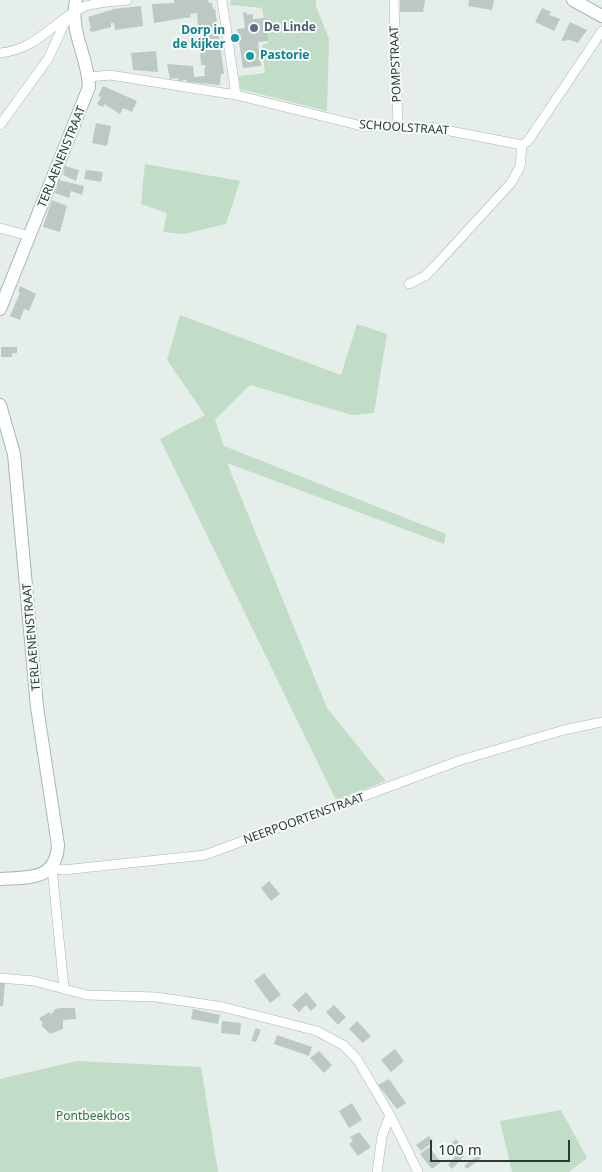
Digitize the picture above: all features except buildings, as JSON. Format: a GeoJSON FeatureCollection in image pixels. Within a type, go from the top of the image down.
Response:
{"type":"FeatureCollection","features":[{"type":"Feature","properties":{"kind":"street","name":"TERLAENENSTRAAT"},"geometry":{"type":"LineString","coordinates":[[0,309],[89,87],[89,77],[70,16],[76,0]]}},
{"type":"Feature","properties":{"kind":"street"},"geometry":{"type":"LineString","coordinates":[[0,53],[24,48],[82,7],[127,0]]}},
{"type":"Feature","properties":{"kind":"street"},"geometry":{"type":"LineString","coordinates":[[222,0],[236,95]]}},
{"type":"Feature","properties":{"kind":"street","name":"POMPSTRAAT"},"geometry":{"type":"LineString","coordinates":[[394,0],[398,128]]}},
{"type":"Feature","properties":{"kind":"street"},"geometry":{"type":"LineString","coordinates":[[573,0],[602,16]]}},
{"type":"Feature","properties":{"kind":"street"},"geometry":{"type":"LineString","coordinates":[[0,125],[48,59],[70,16]]}},
{"type":"Feature","properties":{"kind":"street"},"geometry":{"type":"LineString","coordinates":[[409,284],[425,276],[511,183],[520,167],[522,145],[528,141],[602,31]]}},
{"type":"Feature","properties":{"kind":"street","name":"SCHOOLSTRAAT"},"geometry":{"type":"LineString","coordinates":[[89,77],[110,75],[236,95],[366,128],[430,127],[522,145]]}},
{"type":"Feature","properties":{"kind":"street"},"geometry":{"type":"LineString","coordinates":[[0,228],[30,236]]}},
{"type":"Feature","properties":{"kind":"street","name":"TERLAENENSTRAAT"},"geometry":{"type":"LineString","coordinates":[[0,405],[14,454],[37,707],[58,834],[58,855],[52,868]]}},
{"type":"Feature","properties":{"kind":"street","name":"NEERPOORTENSTRAAT"},"geometry":{"type":"LineString","coordinates":[[0,879],[33,876],[46,873],[52,868],[63,870],[205,855],[461,760],[564,730],[602,722]]}},
{"type":"Feature","properties":{"kind":"street"},"geometry":{"type":"LineString","coordinates":[[52,868],[64,989]]}},
{"type":"Feature","properties":{"kind":"street"},"geometry":{"type":"LineString","coordinates":[[0,978],[34,981],[87,995],[156,997],[223,1007],[317,1031],[343,1046],[357,1059],[390,1114],[418,1172]]}},
{"type":"Feature","properties":{"kind":"street"},"geometry":{"type":"LineString","coordinates":[[377,1172],[382,1136],[390,1114]]}},
{"type":"Feature","properties":{"kind":"green space"},"geometry":{"type":"Polygon","coordinates":[[[231,0],[316,0],[316,6],[329,39],[327,111],[240,89],[239,76],[265,73],[262,45],[268,43],[262,8],[230,5],[231,0]]]}},
{"type":"Feature","properties":{"kind":"green space"},"geometry":{"type":"Polygon","coordinates":[[[145,164],[240,181],[226,224],[184,234],[163,232],[167,213],[141,204],[145,164]]]}},
{"type":"Feature","properties":{"kind":"green space"},"geometry":{"type":"Polygon","coordinates":[[[180,315],[341,375],[357,324],[387,334],[374,413],[352,415],[250,385],[215,420],[224,446],[446,534],[444,544],[227,463],[327,708],[386,781],[336,800],[160,439],[205,415],[167,360],[180,315]]]}},
{"type":"Feature","properties":{"kind":"green space","name":"Pontbeekbos"},"geometry":{"type":"Polygon","coordinates":[[[77,1061],[201,1067],[218,1172],[0,1172],[0,1079],[77,1061]]]}},
{"type":"Feature","properties":{"kind":"green space"},"geometry":{"type":"Polygon","coordinates":[[[561,1110],[587,1158],[569,1172],[512,1172],[500,1121],[561,1110]]]}},
{"type":"Feature","properties":{"kind":"place","name":"De Linde"},"geometry":{"type":"Point","coordinates":[254,28]}},
{"type":"Feature","properties":{"kind":"place","name":"Dorp in de kijker"},"geometry":{"type":"Point","coordinates":[235,38]}},
{"type":"Feature","properties":{"kind":"place","name":"Pastorie"},"geometry":{"type":"Point","coordinates":[250,56]}}]}
